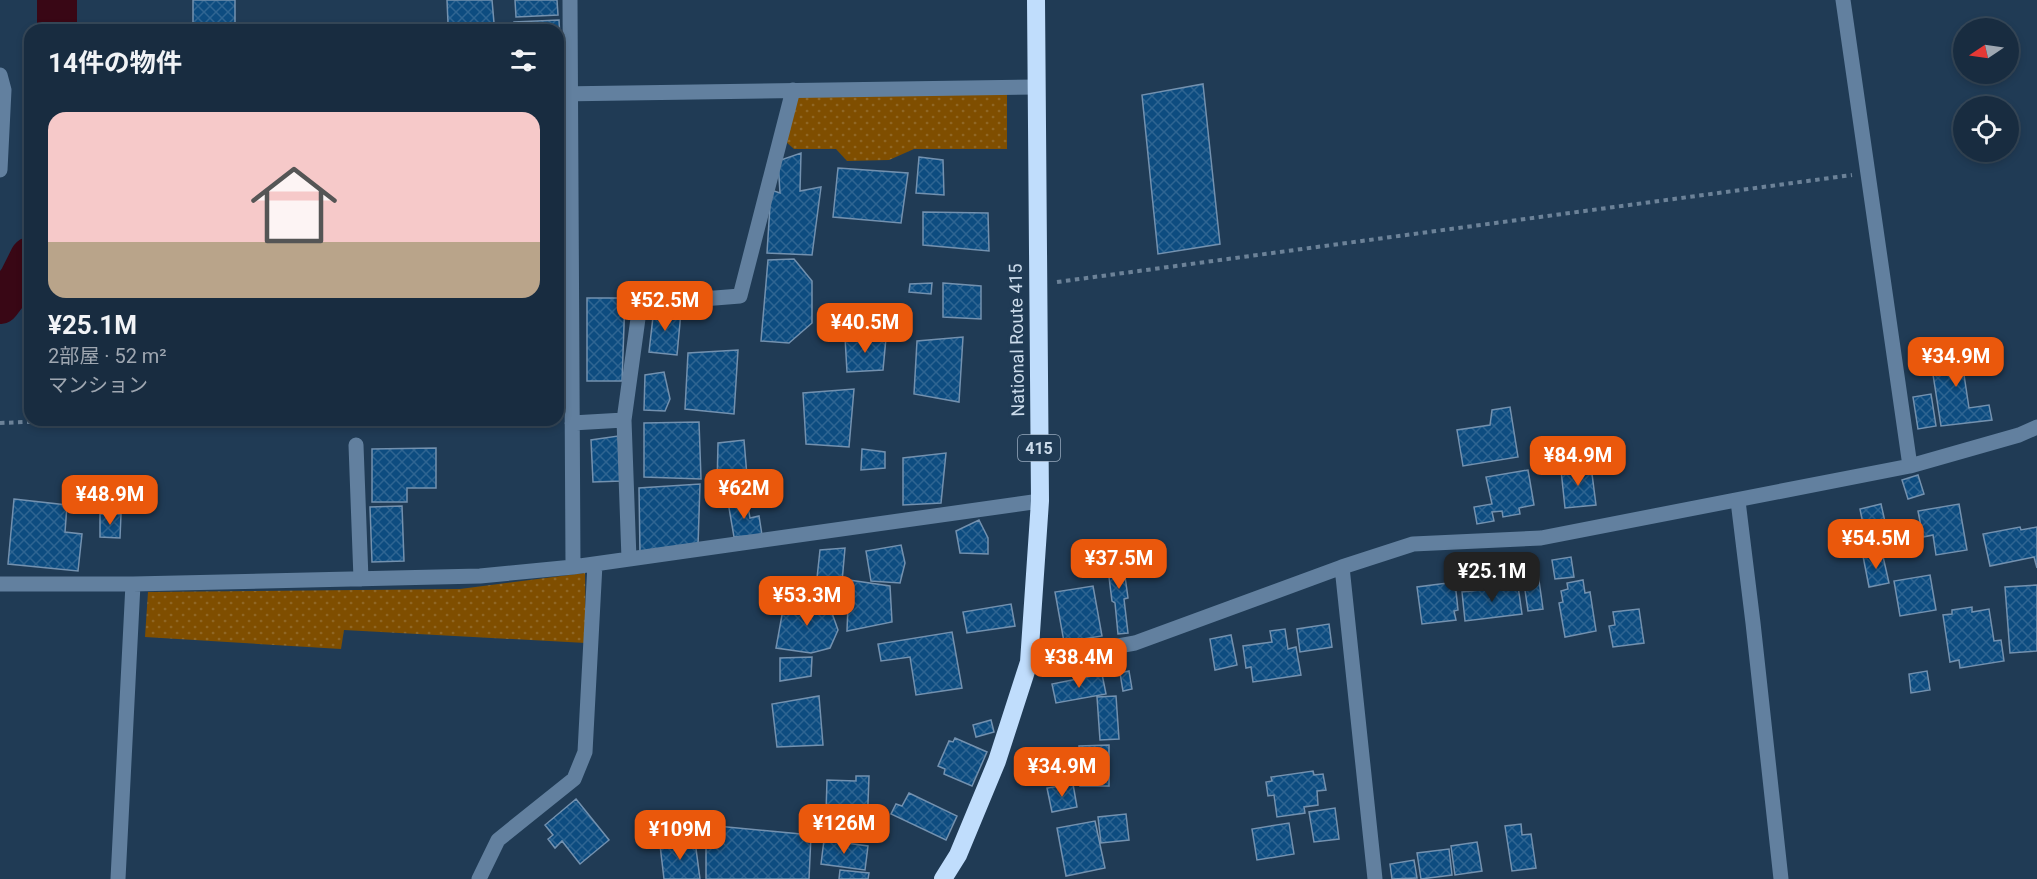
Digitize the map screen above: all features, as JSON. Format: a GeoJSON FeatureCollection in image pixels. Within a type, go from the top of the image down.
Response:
{"type":"FeatureCollection","features":[{"type":"Feature","properties":{"kind":"highway","name":"National Route 415"},"geometry":{"type":"LineString","coordinates":[[943,879],[958,855],[997,761],[1029,662],[1040,501],[1036,0]]}},
{"type":"Feature","properties":{"kind":"street"},"geometry":{"type":"LineString","coordinates":[[570,0],[564,94],[564,197],[572,423],[573,567]]}},
{"type":"Feature","properties":{"kind":"street"},"geometry":{"type":"LineString","coordinates":[[1843,0],[1910,466]]}},
{"type":"Feature","properties":{"kind":"street"},"geometry":{"type":"LineString","coordinates":[[0,63],[4,90],[0,170]]}},
{"type":"Feature","properties":{"kind":"street"},"geometry":{"type":"LineString","coordinates":[[564,94],[1037,87]]}},
{"type":"Feature","properties":{"kind":"street"},"geometry":{"type":"LineString","coordinates":[[629,560],[624,420],[640,304],[740,296],[793,90]]}},
{"type":"Feature","properties":{"kind":"street"},"geometry":{"type":"LineString","coordinates":[[572,423],[624,420]]}},
{"type":"Feature","properties":{"kind":"street"},"geometry":{"type":"LineString","coordinates":[[1029,662],[1135,643],[1342,567],[1413,544],[1541,538],[1910,466],[2037,428]]}},
{"type":"Feature","properties":{"kind":"street"},"geometry":{"type":"LineString","coordinates":[[356,445],[361,579]]}},
{"type":"Feature","properties":{"kind":"street"},"geometry":{"type":"LineString","coordinates":[[0,584],[133,584],[480,576],[629,560],[1040,501]]}},
{"type":"Feature","properties":{"kind":"street"},"geometry":{"type":"LineString","coordinates":[[1738,501],[1781,879]]}},
{"type":"Feature","properties":{"kind":"street"},"geometry":{"type":"LineString","coordinates":[[479,879],[498,840],[574,779],[585,752],[595,564]]}},
{"type":"Feature","properties":{"kind":"street"},"geometry":{"type":"LineString","coordinates":[[1342,567],[1375,879]]}},
{"type":"Feature","properties":{"kind":"street"},"geometry":{"type":"LineString","coordinates":[[118,879],[133,584]]}},
{"type":"Feature","properties":{"kind":"path"},"geometry":{"type":"LineString","coordinates":[[1037,285],[1868,173]]}},
{"type":"Feature","properties":{"kind":"path"},"geometry":{"type":"LineString","coordinates":[[0,423],[24,422]]}},
{"type":"Feature","properties":{"kind":"path"},"geometry":{"type":"LineString","coordinates":[[564,423],[572,423]]}},
{"type":"Feature","properties":{"kind":"shaded area"},"geometry":{"type":"Polygon","coordinates":[[[1007,92],[1007,149],[914,149],[889,160],[847,161],[836,149],[794,149],[785,141],[795,95],[1007,92]]]}},
{"type":"Feature","properties":{"kind":"shaded area"},"geometry":{"type":"Polygon","coordinates":[[[564,204],[565,204],[566,289],[564,289],[564,204]]]}},
{"type":"Feature","properties":{"kind":"shaded area"},"geometry":{"type":"Polygon","coordinates":[[[585,573],[586,643],[344,630],[341,649],[145,637],[148,592],[460,589],[585,573]]]}},
{"type":"Feature","properties":{"kind":"building"},"geometry":{"type":"Polygon","coordinates":[[[193,0],[235,0],[235,24],[193,24],[193,0]]]}},
{"type":"Feature","properties":{"kind":"building"},"geometry":{"type":"Polygon","coordinates":[[[447,0],[492,0],[494,23],[448,23],[447,0]]]}},
{"type":"Feature","properties":{"kind":"building"},"geometry":{"type":"Polygon","coordinates":[[[515,0],[557,0],[558,15],[516,17],[515,0]]]}},
{"type":"Feature","properties":{"kind":"building"},"geometry":{"type":"Polygon","coordinates":[[[559,20],[559,24],[514,24],[514,22],[559,20]]]}},
{"type":"Feature","properties":{"kind":"building"},"geometry":{"type":"Polygon","coordinates":[[[1203,84],[1220,244],[1158,254],[1142,95],[1203,84]]]}},
{"type":"Feature","properties":{"kind":"building"},"geometry":{"type":"Polygon","coordinates":[[[801,153],[800,191],[821,187],[812,255],[767,253],[771,190],[780,193],[778,161],[801,153]]]}},
{"type":"Feature","properties":{"kind":"building"},"geometry":{"type":"Polygon","coordinates":[[[919,157],[943,160],[944,195],[916,193],[919,157]]]}},
{"type":"Feature","properties":{"kind":"building"},"geometry":{"type":"Polygon","coordinates":[[[838,168],[908,173],[901,223],[833,217],[838,168]]]}},
{"type":"Feature","properties":{"kind":"building"},"geometry":{"type":"Polygon","coordinates":[[[923,212],[988,213],[989,251],[923,245],[923,212]]]}},
{"type":"Feature","properties":{"kind":"building"},"geometry":{"type":"Polygon","coordinates":[[[794,259],[812,281],[812,323],[789,343],[761,341],[768,260],[794,259]]]}},
{"type":"Feature","properties":{"kind":"building"},"geometry":{"type":"Polygon","coordinates":[[[932,283],[931,294],[909,292],[910,284],[932,283]]]}},
{"type":"Feature","properties":{"kind":"building"},"geometry":{"type":"Polygon","coordinates":[[[943,283],[981,286],[981,319],[943,317],[943,283]]]}},
{"type":"Feature","properties":{"kind":"building"},"geometry":{"type":"Polygon","coordinates":[[[587,298],[625,298],[622,381],[587,381],[587,298]]]}},
{"type":"Feature","properties":{"kind":"building"},"geometry":{"type":"Polygon","coordinates":[[[654,308],[681,312],[677,355],[649,352],[654,308]]]}},
{"type":"Feature","properties":{"kind":"building"},"geometry":{"type":"Polygon","coordinates":[[[845,337],[886,338],[883,370],[847,372],[845,337]]]}},
{"type":"Feature","properties":{"kind":"building"},"geometry":{"type":"Polygon","coordinates":[[[963,337],[959,402],[914,394],[917,341],[963,337]]]}},
{"type":"Feature","properties":{"kind":"building"},"geometry":{"type":"Polygon","coordinates":[[[1974,348],[1977,366],[1963,368],[1969,408],[1989,405],[1992,420],[1941,426],[1930,355],[1974,348]]]}},
{"type":"Feature","properties":{"kind":"building"},"geometry":{"type":"Polygon","coordinates":[[[738,350],[734,414],[685,409],[688,353],[738,350]]]}},
{"type":"Feature","properties":{"kind":"building"},"geometry":{"type":"Polygon","coordinates":[[[664,372],[670,399],[665,411],[644,410],[645,375],[664,372]]]}},
{"type":"Feature","properties":{"kind":"building"},"geometry":{"type":"Polygon","coordinates":[[[854,389],[849,447],[806,444],[803,393],[854,389]]]}},
{"type":"Feature","properties":{"kind":"building"},"geometry":{"type":"Polygon","coordinates":[[[1931,394],[1936,426],[1918,429],[1913,397],[1931,394]]]}},
{"type":"Feature","properties":{"kind":"building"},"geometry":{"type":"Polygon","coordinates":[[[1510,407],[1518,457],[1463,466],[1457,430],[1490,425],[1492,410],[1510,407]]]}},
{"type":"Feature","properties":{"kind":"building"},"geometry":{"type":"Polygon","coordinates":[[[699,422],[701,479],[644,477],[644,423],[699,422]]]}},
{"type":"Feature","properties":{"kind":"building"},"geometry":{"type":"Polygon","coordinates":[[[618,436],[622,481],[593,482],[591,440],[618,436]]]}},
{"type":"Feature","properties":{"kind":"building"},"geometry":{"type":"Polygon","coordinates":[[[744,440],[748,488],[717,488],[718,443],[744,440]]]}},
{"type":"Feature","properties":{"kind":"building"},"geometry":{"type":"Polygon","coordinates":[[[436,448],[436,488],[407,488],[407,502],[372,502],[372,449],[436,448]]]}},
{"type":"Feature","properties":{"kind":"building"},"geometry":{"type":"Polygon","coordinates":[[[862,449],[885,452],[885,468],[861,470],[862,449]]]}},
{"type":"Feature","properties":{"kind":"building"},"geometry":{"type":"Polygon","coordinates":[[[946,453],[941,503],[903,505],[903,458],[946,453]]]}},
{"type":"Feature","properties":{"kind":"building"},"geometry":{"type":"Polygon","coordinates":[[[1591,466],[1596,505],[1565,508],[1561,470],[1591,466]]]}},
{"type":"Feature","properties":{"kind":"building"},"geometry":{"type":"Polygon","coordinates":[[[1528,470],[1534,505],[1519,508],[1520,514],[1503,517],[1502,511],[1492,512],[1494,521],[1477,524],[1474,507],[1492,504],[1486,477],[1528,470]]]}},
{"type":"Feature","properties":{"kind":"building"},"geometry":{"type":"Polygon","coordinates":[[[1918,475],[1924,494],[1908,499],[1902,480],[1918,475]]]}},
{"type":"Feature","properties":{"kind":"building"},"geometry":{"type":"Polygon","coordinates":[[[700,484],[698,546],[640,554],[639,488],[700,484]]]}},
{"type":"Feature","properties":{"kind":"building"},"geometry":{"type":"Polygon","coordinates":[[[14,499],[67,505],[65,532],[82,534],[78,571],[8,564],[14,499]]]}},
{"type":"Feature","properties":{"kind":"building"},"geometry":{"type":"Polygon","coordinates":[[[747,501],[750,518],[759,516],[762,535],[734,537],[728,502],[747,501]]]}},
{"type":"Feature","properties":{"kind":"building"},"geometry":{"type":"Polygon","coordinates":[[[1881,504],[1890,544],[1868,549],[1860,509],[1881,504]]]}},
{"type":"Feature","properties":{"kind":"building"},"geometry":{"type":"Polygon","coordinates":[[[1959,504],[1967,550],[1936,555],[1933,535],[1923,537],[1918,511],[1959,504]]]}},
{"type":"Feature","properties":{"kind":"building"},"geometry":{"type":"Polygon","coordinates":[[[402,506],[404,561],[372,562],[370,507],[402,506]]]}},
{"type":"Feature","properties":{"kind":"building"},"geometry":{"type":"Polygon","coordinates":[[[100,514],[121,514],[120,538],[100,537],[100,514]]]}},
{"type":"Feature","properties":{"kind":"building"},"geometry":{"type":"Polygon","coordinates":[[[979,520],[988,538],[988,554],[960,553],[956,531],[979,520]]]}},
{"type":"Feature","properties":{"kind":"building"},"geometry":{"type":"Polygon","coordinates":[[[2020,527],[2021,530],[2037,527],[2037,568],[2034,557],[1990,566],[1983,534],[2020,527]]]}},
{"type":"Feature","properties":{"kind":"building"},"geometry":{"type":"Polygon","coordinates":[[[901,545],[905,563],[900,583],[871,581],[866,551],[901,545]]]}},
{"type":"Feature","properties":{"kind":"building"},"geometry":{"type":"Polygon","coordinates":[[[845,548],[842,582],[827,599],[817,578],[820,550],[845,548]]]}},
{"type":"Feature","properties":{"kind":"building"},"geometry":{"type":"Polygon","coordinates":[[[1882,552],[1889,583],[1869,587],[1863,556],[1882,552]]]}},
{"type":"Feature","properties":{"kind":"building"},"geometry":{"type":"Polygon","coordinates":[[[1571,557],[1574,577],[1555,579],[1552,560],[1571,557]]]}},
{"type":"Feature","properties":{"kind":"building"},"geometry":{"type":"Polygon","coordinates":[[[1134,558],[1134,564],[1124,569],[1128,598],[1124,599],[1128,633],[1118,634],[1107,561],[1134,558]]]}},
{"type":"Feature","properties":{"kind":"building"},"geometry":{"type":"Polygon","coordinates":[[[1536,559],[1543,609],[1528,611],[1521,562],[1536,559]]]}},
{"type":"Feature","properties":{"kind":"building"},"geometry":{"type":"Polygon","coordinates":[[[1930,575],[1936,610],[1900,616],[1894,581],[1930,575]]]}},
{"type":"Feature","properties":{"kind":"building"},"geometry":{"type":"Polygon","coordinates":[[[849,580],[890,586],[892,622],[847,631],[849,580]]]}},
{"type":"Feature","properties":{"kind":"building"},"geometry":{"type":"Polygon","coordinates":[[[1583,580],[1585,593],[1590,592],[1596,631],[1565,637],[1559,603],[1563,602],[1561,591],[1568,589],[1567,583],[1583,580]]]}},
{"type":"Feature","properties":{"kind":"building"},"geometry":{"type":"Polygon","coordinates":[[[1455,582],[1458,610],[1454,611],[1456,620],[1422,624],[1417,587],[1455,582]]]}},
{"type":"Feature","properties":{"kind":"building"},"geometry":{"type":"Polygon","coordinates":[[[2037,585],[2037,651],[2010,653],[2005,587],[2037,585]]]}},
{"type":"Feature","properties":{"kind":"building"},"geometry":{"type":"Polygon","coordinates":[[[1093,586],[1102,636],[1064,642],[1055,592],[1093,586]]]}},
{"type":"Feature","properties":{"kind":"building"},"geometry":{"type":"Polygon","coordinates":[[[1518,586],[1522,614],[1465,621],[1462,592],[1518,586]]]}},
{"type":"Feature","properties":{"kind":"building"},"geometry":{"type":"Polygon","coordinates":[[[827,599],[838,630],[830,648],[811,653],[776,648],[784,604],[827,599]]]}},
{"type":"Feature","properties":{"kind":"building"},"geometry":{"type":"Polygon","coordinates":[[[1011,604],[1015,626],[967,633],[963,612],[1011,604]]]}},
{"type":"Feature","properties":{"kind":"building"},"geometry":{"type":"Polygon","coordinates":[[[1972,607],[1972,612],[1989,609],[1994,641],[2001,640],[2004,661],[1960,668],[1959,660],[1950,662],[1943,615],[1952,614],[1952,610],[1972,607]]]}},
{"type":"Feature","properties":{"kind":"building"},"geometry":{"type":"Polygon","coordinates":[[[1639,609],[1644,643],[1613,647],[1609,626],[1615,625],[1613,612],[1639,609]]]}},
{"type":"Feature","properties":{"kind":"building"},"geometry":{"type":"Polygon","coordinates":[[[1329,624],[1332,647],[1300,652],[1297,629],[1329,624]]]}},
{"type":"Feature","properties":{"kind":"building"},"geometry":{"type":"Polygon","coordinates":[[[1285,629],[1288,649],[1296,647],[1301,675],[1253,682],[1251,667],[1246,668],[1243,646],[1272,642],[1270,631],[1285,629]]]}},
{"type":"Feature","properties":{"kind":"building"},"geometry":{"type":"Polygon","coordinates":[[[952,632],[962,688],[916,695],[910,657],[881,661],[878,644],[952,632]]]}},
{"type":"Feature","properties":{"kind":"building"},"geometry":{"type":"Polygon","coordinates":[[[1231,635],[1237,665],[1215,670],[1210,639],[1231,635]]]}},
{"type":"Feature","properties":{"kind":"building"},"geometry":{"type":"Polygon","coordinates":[[[812,657],[811,676],[780,681],[780,658],[812,657]]]}},
{"type":"Feature","properties":{"kind":"building"},"geometry":{"type":"Polygon","coordinates":[[[1129,671],[1132,689],[1123,691],[1120,673],[1129,671]]]}},
{"type":"Feature","properties":{"kind":"building"},"geometry":{"type":"Polygon","coordinates":[[[1927,671],[1930,690],[1911,693],[1909,674],[1927,671]]]}},
{"type":"Feature","properties":{"kind":"building"},"geometry":{"type":"Polygon","coordinates":[[[1102,674],[1106,694],[1056,703],[1052,684],[1102,674]]]}},
{"type":"Feature","properties":{"kind":"building"},"geometry":{"type":"Polygon","coordinates":[[[819,696],[823,745],[777,747],[772,704],[819,696]]]}},
{"type":"Feature","properties":{"kind":"building"},"geometry":{"type":"Polygon","coordinates":[[[1116,696],[1119,739],[1100,740],[1097,697],[1116,696]]]}},
{"type":"Feature","properties":{"kind":"building"},"geometry":{"type":"Polygon","coordinates":[[[991,720],[994,732],[976,737],[973,725],[991,720]]]}},
{"type":"Feature","properties":{"kind":"building"},"geometry":{"type":"Polygon","coordinates":[[[955,738],[987,752],[972,786],[944,774],[945,769],[938,766],[949,741],[953,742],[955,738]]]}},
{"type":"Feature","properties":{"kind":"building"},"geometry":{"type":"Polygon","coordinates":[[[1109,745],[1109,786],[1080,786],[1079,746],[1109,745]]]}},
{"type":"Feature","properties":{"kind":"building"},"geometry":{"type":"Polygon","coordinates":[[[1313,771],[1314,775],[1323,774],[1326,790],[1317,791],[1318,805],[1304,807],[1305,813],[1277,817],[1274,795],[1268,796],[1266,782],[1272,781],[1271,777],[1313,771]]]}},
{"type":"Feature","properties":{"kind":"building"},"geometry":{"type":"Polygon","coordinates":[[[856,776],[869,776],[867,830],[837,829],[838,813],[826,813],[827,780],[856,781],[856,776]]]}},
{"type":"Feature","properties":{"kind":"building"},"geometry":{"type":"Polygon","coordinates":[[[1073,784],[1077,807],[1052,812],[1047,788],[1073,784]]]}},
{"type":"Feature","properties":{"kind":"building"},"geometry":{"type":"Polygon","coordinates":[[[909,793],[957,816],[946,840],[891,814],[896,804],[902,806],[909,793]]]}},
{"type":"Feature","properties":{"kind":"building"},"geometry":{"type":"Polygon","coordinates":[[[576,799],[609,840],[580,864],[562,841],[555,848],[548,839],[553,835],[545,825],[576,799]]]}},
{"type":"Feature","properties":{"kind":"building"},"geometry":{"type":"Polygon","coordinates":[[[1335,808],[1339,839],[1314,842],[1309,812],[1335,808]]]}},
{"type":"Feature","properties":{"kind":"building"},"geometry":{"type":"Polygon","coordinates":[[[1126,814],[1129,840],[1101,843],[1098,817],[1126,814]]]}},
{"type":"Feature","properties":{"kind":"building"},"geometry":{"type":"Polygon","coordinates":[[[1095,821],[1105,868],[1066,876],[1057,828],[1095,821]]]}},
{"type":"Feature","properties":{"kind":"building"},"geometry":{"type":"Polygon","coordinates":[[[1289,823],[1294,854],[1257,860],[1252,829],[1289,823]]]}},
{"type":"Feature","properties":{"kind":"building"},"geometry":{"type":"Polygon","coordinates":[[[1521,824],[1522,835],[1531,834],[1536,868],[1512,871],[1505,826],[1521,824]]]}},
{"type":"Feature","properties":{"kind":"building"},"geometry":{"type":"Polygon","coordinates":[[[706,825],[811,835],[809,879],[706,879],[706,825]]]}},
{"type":"Feature","properties":{"kind":"building"},"geometry":{"type":"Polygon","coordinates":[[[824,840],[868,846],[865,870],[821,864],[824,840]]]}},
{"type":"Feature","properties":{"kind":"building"},"geometry":{"type":"Polygon","coordinates":[[[695,841],[700,879],[664,879],[660,845],[695,841]]]}},
{"type":"Feature","properties":{"kind":"building"},"geometry":{"type":"Polygon","coordinates":[[[1477,842],[1482,871],[1455,875],[1451,846],[1477,842]]]}},
{"type":"Feature","properties":{"kind":"building"},"geometry":{"type":"Polygon","coordinates":[[[1449,849],[1452,875],[1421,879],[1417,853],[1449,849]]]}},
{"type":"Feature","properties":{"kind":"building"},"geometry":{"type":"Polygon","coordinates":[[[1414,860],[1417,878],[1392,879],[1390,864],[1414,860]]]}},
{"type":"Feature","properties":{"kind":"building"},"geometry":{"type":"Polygon","coordinates":[[[840,870],[869,873],[868,879],[839,879],[840,870]]]}},
{"type":"Feature","properties":{"kind":"waterway"},"geometry":{"type":"LineString","coordinates":[[57,0],[57,24]]}},
{"type":"Feature","properties":{"kind":"waterway"},"geometry":{"type":"LineString","coordinates":[[0,304],[24,269]]}}]}
